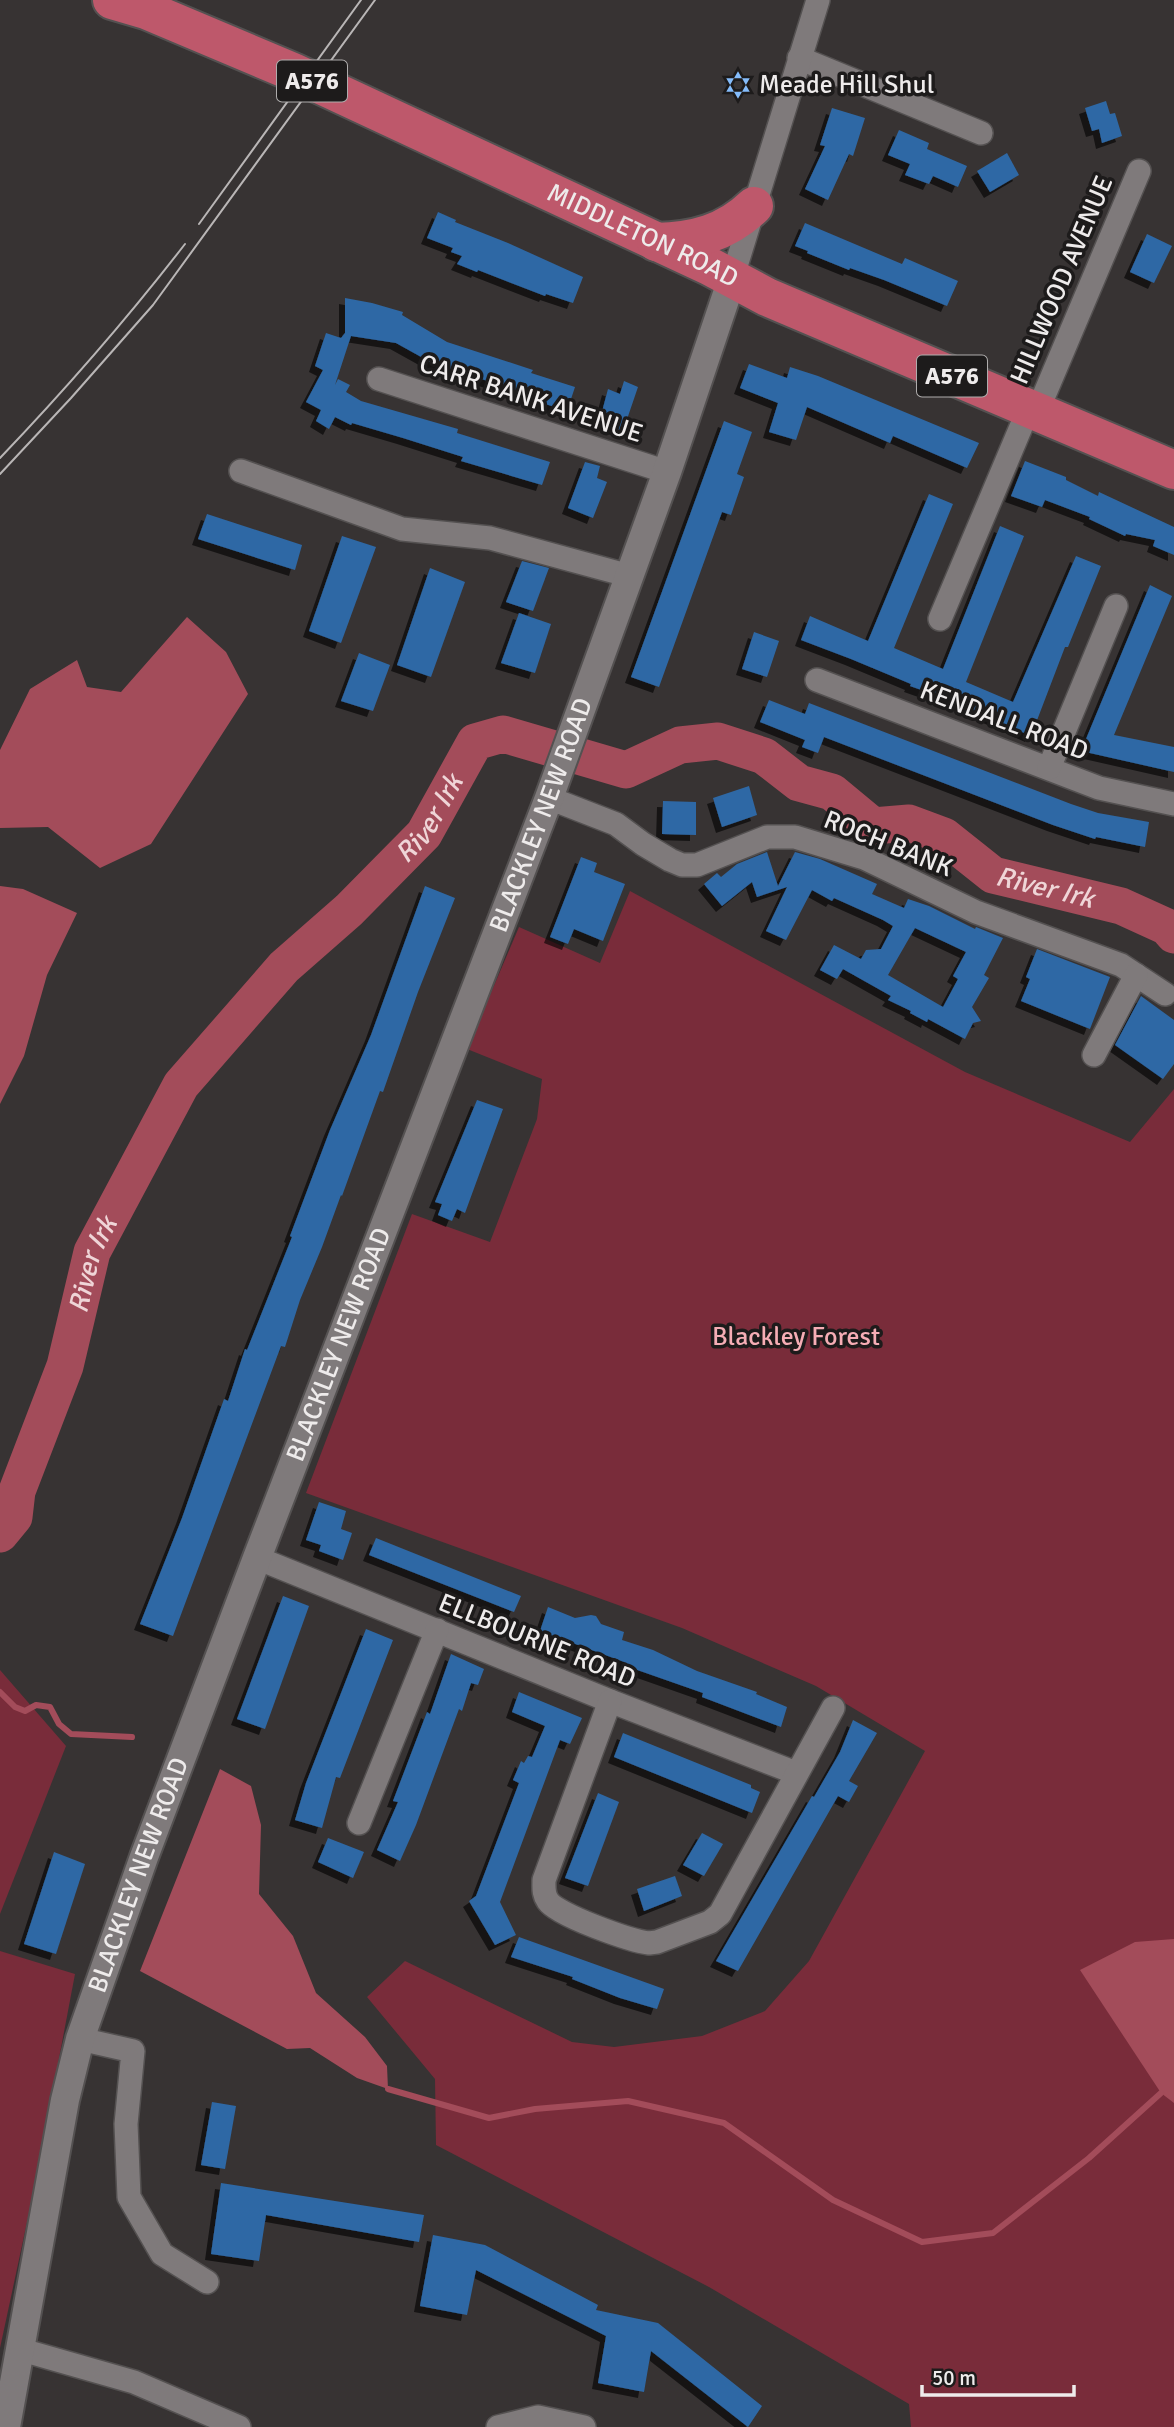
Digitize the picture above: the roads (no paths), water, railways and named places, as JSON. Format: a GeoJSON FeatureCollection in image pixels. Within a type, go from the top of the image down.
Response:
{"type":"FeatureCollection","features":[{"type":"Feature","properties":{"kind":"highway","name":"MIDDLETON ROAD"},"geometry":{"type":"LineString","coordinates":[[137,4],[293,72],[767,297],[1174,470]]}},
{"type":"Feature","properties":{"kind":"highway"},"geometry":{"type":"LineString","coordinates":[[656,242],[679,241],[717,232],[730,226],[754,206]]}},
{"type":"Feature","properties":{"kind":"street"},"geometry":{"type":"LineString","coordinates":[[732,279],[818,0]]}},
{"type":"Feature","properties":{"kind":"street"},"geometry":{"type":"LineString","coordinates":[[799,58],[981,133]]}},
{"type":"Feature","properties":{"kind":"street","name":"HILLWOOD AVENUE"},"geometry":{"type":"LineString","coordinates":[[940,618],[1139,171]]}},
{"type":"Feature","properties":{"kind":"street","name":"BLACKLEY NEW ROAD"},"geometry":{"type":"LineString","coordinates":[[6,2427],[65,2100],[80,2039],[144,1857],[550,798],[667,472],[732,279]]}},
{"type":"Feature","properties":{"kind":"street","name":"CARR BANK AVENUE"},"geometry":{"type":"LineString","coordinates":[[379,379],[667,472]]}},
{"type":"Feature","properties":{"kind":"street"},"geometry":{"type":"LineString","coordinates":[[241,471],[402,529],[490,538],[630,576]]}},
{"type":"Feature","properties":{"kind":"street"},"geometry":{"type":"LineString","coordinates":[[1049,768],[1115,606]]}},
{"type":"Feature","properties":{"kind":"street","name":"KENDALL ROAD"},"geometry":{"type":"LineString","coordinates":[[817,680],[1099,788],[1174,804]]}},
{"type":"Feature","properties":{"kind":"street","name":"ROCH BANK"},"geometry":{"type":"LineString","coordinates":[[550,798],[616,824],[643,844],[682,864],[697,865],[767,837],[795,837],[864,858],[976,912],[1121,965],[1164,994]]}},
{"type":"Feature","properties":{"kind":"street"},"geometry":{"type":"LineString","coordinates":[[1094,1055],[1136,975]]}},
{"type":"Feature","properties":{"kind":"street","name":"ELLBOURNE ROAD"},"geometry":{"type":"LineString","coordinates":[[257,1559],[796,1773]]}},
{"type":"Feature","properties":{"kind":"street"},"geometry":{"type":"LineString","coordinates":[[359,1823],[437,1630]]}},
{"type":"Feature","properties":{"kind":"street"},"geometry":{"type":"LineString","coordinates":[[610,1701],[544,1880],[543,1892],[548,1902],[565,1914],[649,1943],[710,1922],[720,1913],[833,1708]]}},
{"type":"Feature","properties":{"kind":"street"},"geometry":{"type":"LineString","coordinates":[[80,2039],[133,2051],[126,2124],[129,2197],[162,2254],[207,2282]]}},
{"type":"Feature","properties":{"kind":"street"},"geometry":{"type":"LineString","coordinates":[[22,2350],[134,2382],[239,2427]]}},
{"type":"Feature","properties":{"kind":"street"},"geometry":{"type":"LineString","coordinates":[[498,2427],[538,2417],[584,2427]]}},
{"type":"Feature","properties":{"kind":"waterway","name":"River Irk"},"geometry":{"type":"LineString","coordinates":[[0,1534],[14,1517],[17,1491],[65,1366],[92,1252],[181,1085],[284,967],[349,910],[424,834],[475,742],[503,734],[626,770],[680,745],[718,741],[764,756],[799,783],[832,792],[873,826],[909,823],[944,836],[993,875],[1121,906],[1167,927],[1174,935]]}},
{"type":"Feature","properties":{"kind":"waterway"},"geometry":{"type":"LineString","coordinates":[[0,1692],[15,1707],[25,1711],[36,1705],[50,1707],[59,1724],[71,1734],[132,1737]]}},
{"type":"Feature","properties":{"kind":"waterway"},"geometry":{"type":"LineString","coordinates":[[388,2089],[489,2118],[535,2109],[628,2101],[724,2123],[833,2200],[922,2242],[993,2233],[1089,2158],[1161,2093]]}},
{"type":"Feature","properties":{"kind":"tram line"},"geometry":{"type":"LineString","coordinates":[[199,224],[361,0]]}},
{"type":"Feature","properties":{"kind":"tram line"},"geometry":{"type":"LineString","coordinates":[[0,474],[153,305],[375,0]]}},
{"type":"Feature","properties":{"kind":"tram line"},"geometry":{"type":"LineString","coordinates":[[0,458],[95,354],[185,244]]}},
{"type":"Feature","properties":{"kind":"place","name":"Meade Hill Shul"},"geometry":{"type":"Point","coordinates":[738,85]}},
{"type":"Feature","properties":{"kind":"park label","name":"Blackley Forest"},"geometry":{"type":"Point","coordinates":[796,1337]}}]}
